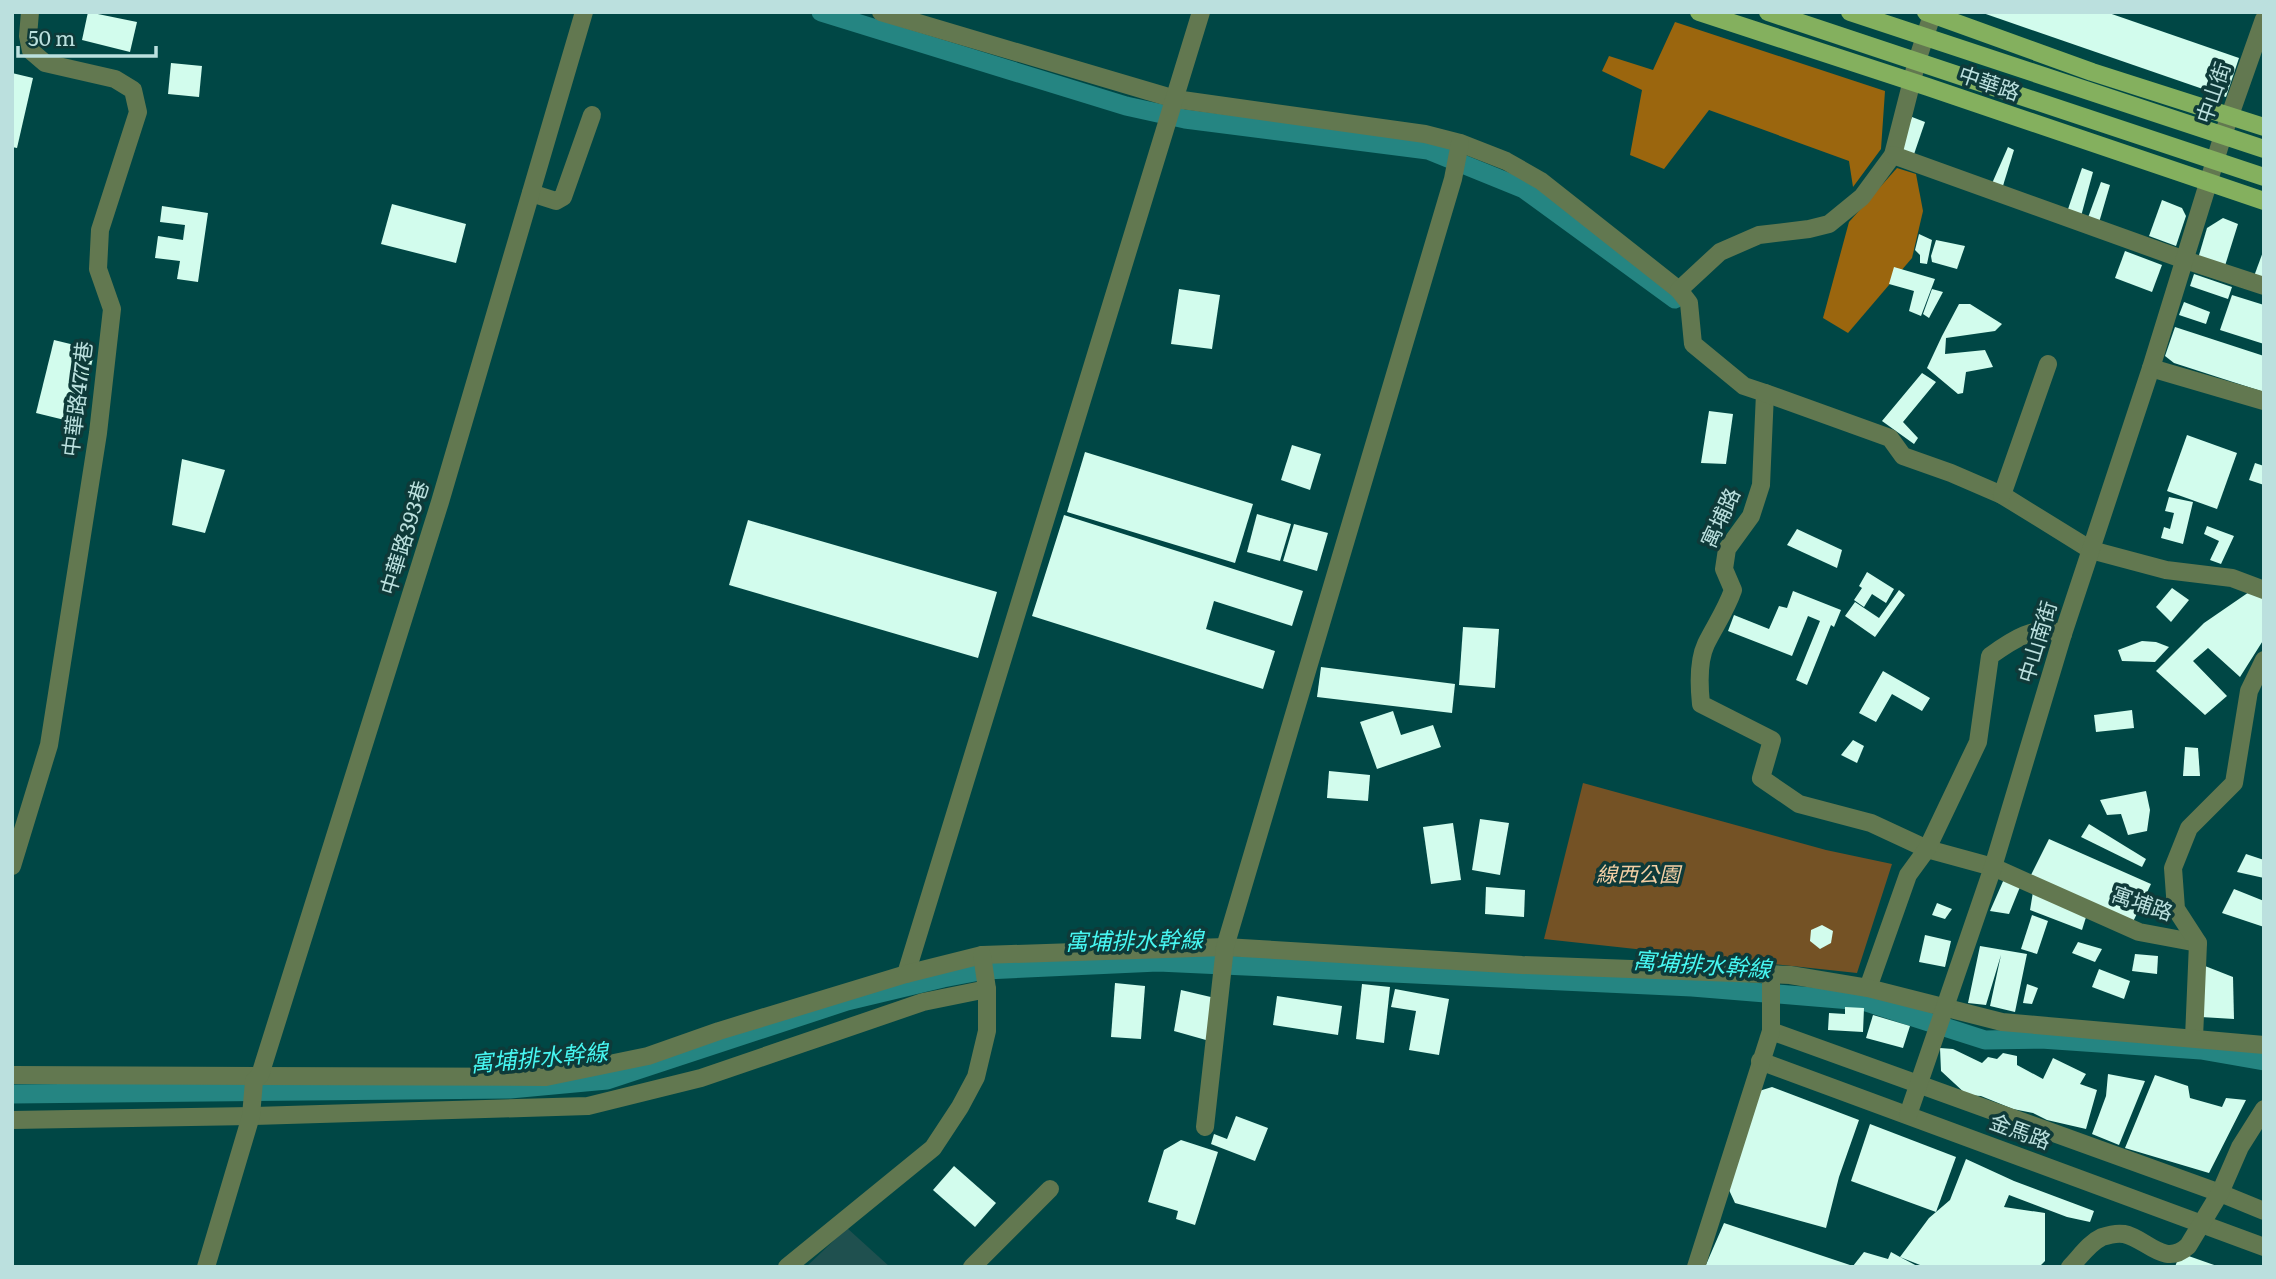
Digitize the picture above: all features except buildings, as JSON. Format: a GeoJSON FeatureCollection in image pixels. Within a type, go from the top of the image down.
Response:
{"type":"FeatureCollection","features":[{"type":"Feature","properties":{"kind":"main road","name":"中華路"},"geometry":{"type":"LineString","coordinates":[[1699,12],[2264,201]]}},
{"type":"Feature","properties":{"kind":"main road","name":"中華路"},"geometry":{"type":"LineString","coordinates":[[1768,12],[2264,177]]}},
{"type":"Feature","properties":{"kind":"main road","name":"中華路"},"geometry":{"type":"LineString","coordinates":[[1850,12],[2264,149]]}},
{"type":"Feature","properties":{"kind":"main road"},"geometry":{"type":"LineString","coordinates":[[1931,13],[2092,72],[2264,127]]}},
{"type":"Feature","properties":{"kind":"street","name":"中華路477巷"},"geometry":{"type":"LineString","coordinates":[[12,866],[49,745],[98,433],[112,309],[97,269],[100,230],[138,112],[133,90],[115,79],[45,63],[31,51],[28,36],[30,12]]}},
{"type":"Feature","properties":{"kind":"street","name":"中華路393巷"},"geometry":{"type":"LineString","coordinates":[[206,1267],[251,1116],[257,1078],[440,502],[584,12]]}},
{"type":"Feature","properties":{"kind":"street"},"geometry":{"type":"LineString","coordinates":[[881,12],[1175,99],[1425,134],[1460,143],[1506,161],[1541,181],[1679,290],[1689,303],[1693,344],[1744,386],[1890,438],[1903,456],[2003,495],[2091,550],[2166,570],[2232,578],[2264,590]]}},
{"type":"Feature","properties":{"kind":"street"},"geometry":{"type":"LineString","coordinates":[[906,974],[1201,12]]}},
{"type":"Feature","properties":{"kind":"street"},"geometry":{"type":"LineString","coordinates":[[1679,290],[1720,251],[1759,235],[1809,229],[1829,223],[1863,197],[1893,155],[1931,13]]}},
{"type":"Feature","properties":{"kind":"street","name":"中山街"},"geometry":{"type":"LineString","coordinates":[[2208,182],[2264,19]]}},
{"type":"Feature","properties":{"kind":"street"},"geometry":{"type":"LineString","coordinates":[[531,193],[556,201],[563,197],[592,115]]}},
{"type":"Feature","properties":{"kind":"street"},"geometry":{"type":"LineString","coordinates":[[1205,1128],[1225,947],[1453,179],[1460,143]]}},
{"type":"Feature","properties":{"kind":"street"},"geometry":{"type":"LineString","coordinates":[[1893,155],[2264,286]]}},
{"type":"Feature","properties":{"kind":"street","name":"中山南街"},"geometry":{"type":"LineString","coordinates":[[1908,1115],[1993,867],[2063,634],[2151,368],[2208,182]]}},
{"type":"Feature","properties":{"kind":"street"},"geometry":{"type":"LineString","coordinates":[[2003,495],[2048,364]]}},
{"type":"Feature","properties":{"kind":"street"},"geometry":{"type":"LineString","coordinates":[[2151,368],[2264,401]]}},
{"type":"Feature","properties":{"kind":"street","name":"寓埔路"},"geometry":{"type":"LineString","coordinates":[[1765,393],[1761,485],[1751,516],[1727,549],[1724,569],[1733,590],[1726,610],[1705,647],[1699,684],[1701,704],[1772,740],[1760,778],[1800,804],[1871,823],[1927,849],[1993,867],[2139,932],[2198,943]]}},
{"type":"Feature","properties":{"kind":"street"},"geometry":{"type":"LineString","coordinates":[[1868,988],[1908,875],[1927,849],[1979,742],[1990,656],[2028,633],[2055,631],[2063,634]]}},
{"type":"Feature","properties":{"kind":"street"},"geometry":{"type":"LineString","coordinates":[[2194,1038],[2198,943],[2176,909],[2173,868],[2189,828],[2234,783],[2249,691],[2264,660]]}},
{"type":"Feature","properties":{"kind":"street"},"geometry":{"type":"LineString","coordinates":[[12,1075],[546,1077],[648,1056],[719,1031],[906,974],[982,955],[1225,947],[1522,965],[1790,975],[1868,988],[2002,1022],[2264,1045]]}},
{"type":"Feature","properties":{"kind":"street"},"geometry":{"type":"LineString","coordinates":[[788,1267],[933,1148],[960,1107],[976,1077],[987,1031],[988,989],[982,955]]}},
{"type":"Feature","properties":{"kind":"street"},"geometry":{"type":"LineString","coordinates":[[1696,1267],[1771,1031],[1771,975]]}},
{"type":"Feature","properties":{"kind":"street"},"geometry":{"type":"LineString","coordinates":[[12,1120],[588,1106],[701,1078],[923,1002],[988,989]]}},
{"type":"Feature","properties":{"kind":"street","name":"金馬路"},"geometry":{"type":"LineString","coordinates":[[1771,1031],[2264,1211]]}},
{"type":"Feature","properties":{"kind":"street","name":"金馬路"},"geometry":{"type":"LineString","coordinates":[[1760,1061],[2264,1247]]}},
{"type":"Feature","properties":{"kind":"street"},"geometry":{"type":"LineString","coordinates":[[2070,1267],[2103,1237],[2120,1233],[2160,1253],[2183,1250],[2188,1246],[2220,1193],[2240,1147],[2264,1109]]}},
{"type":"Feature","properties":{"kind":"street"},"geometry":{"type":"LineString","coordinates":[[972,1267],[1050,1189]]}},
{"type":"Feature","properties":{"kind":"shaded area"},"geometry":{"type":"Polygon","coordinates":[[[1675,22],[1885,91],[1881,149],[1853,187],[1849,161],[1709,110],[1664,169],[1630,155],[1642,90],[1602,71],[1609,56],[1653,70],[1675,22]]]}},
{"type":"Feature","properties":{"kind":"shaded area"},"geometry":{"type":"Polygon","coordinates":[[[1897,168],[1916,174],[1923,211],[1912,258],[1848,333],[1823,318],[1849,222],[1897,168]]]}},
{"type":"Feature","properties":{"kind":"shaded area"},"geometry":{"type":"Polygon","coordinates":[[[847,1228],[890,1267],[806,1267],[847,1228]]]}},
{"type":"Feature","properties":{"kind":"green space","name":"線西公園"},"geometry":{"type":"Polygon","coordinates":[[[1583,783],[1826,850],[1892,864],[1857,973],[1544,939],[1583,783]]]}},
{"type":"Feature","properties":{"kind":"waterway"},"geometry":{"type":"LineString","coordinates":[[821,12],[1126,106],[1185,119],[1428,150],[1524,189],[1675,299]]}},
{"type":"Feature","properties":{"kind":"waterway","name":"寓埔排水幹線"},"geometry":{"type":"LineString","coordinates":[[12,1094],[510,1089],[607,1080],[847,1001],[943,978],[985,970],[1158,962],[1692,987],[1863,1001],[1985,1040],[2041,1039],[2201,1050],[2264,1061]]}}]}
